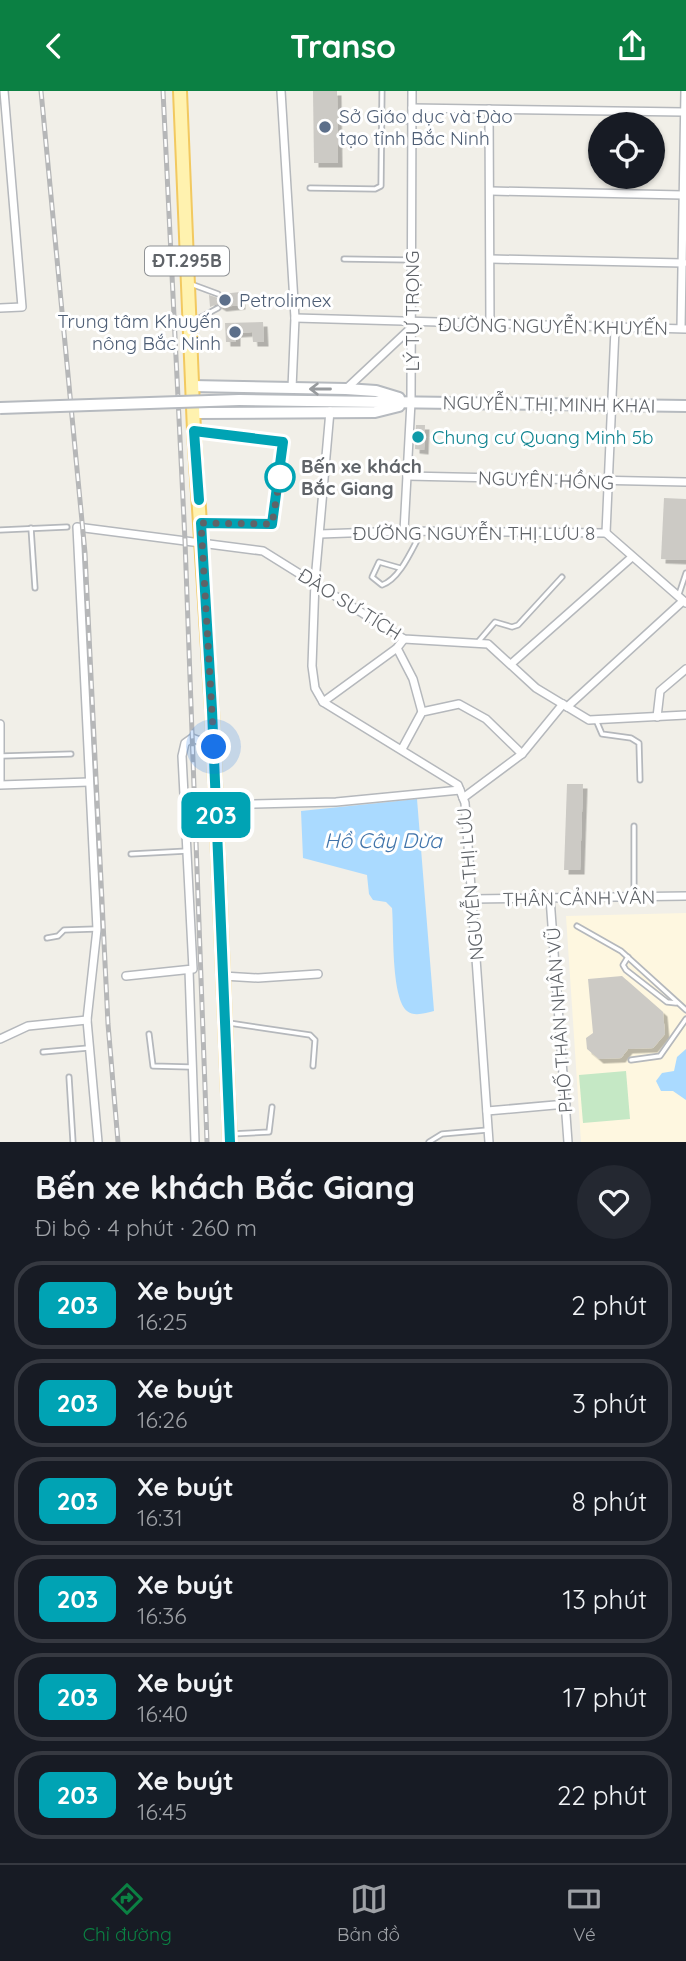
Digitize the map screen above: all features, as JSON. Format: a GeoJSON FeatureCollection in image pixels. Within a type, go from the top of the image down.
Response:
{"type":"FeatureCollection","features":[{"type":"Feature","properties":{"kind":"main road","name":"ĐT.295B"},"geometry":{"type":"LineString","coordinates":[[180,91],[193,414],[214,747],[229,1138]]}},
{"type":"Feature","properties":{"kind":"main road"},"geometry":{"type":"LineString","coordinates":[[192,386],[376,391],[411,402]]}},
{"type":"Feature","properties":{"kind":"main road","name":"NGUYỄN THỊ MINH KHAI"},"geometry":{"type":"LineString","coordinates":[[0,408],[239,400],[686,406]]}},
{"type":"Feature","properties":{"kind":"main road"},"geometry":{"type":"LineString","coordinates":[[193,414],[375,412],[411,402]]}},
{"type":"Feature","properties":{"kind":"street"},"geometry":{"type":"LineString","coordinates":[[0,308],[22,307],[3,121],[4,91]]}},
{"type":"Feature","properties":{"kind":"street"},"geometry":{"type":"LineString","coordinates":[[281,91],[295,318],[292,389]]}},
{"type":"Feature","properties":{"kind":"street","name":"LÝ TỰ TRỌNG"},"geometry":{"type":"LineString","coordinates":[[404,531],[411,402],[412,91]]}},
{"type":"Feature","properties":{"kind":"street"},"geometry":{"type":"LineString","coordinates":[[684,328],[685,91]]}},
{"type":"Feature","properties":{"kind":"street"},"geometry":{"type":"LineString","coordinates":[[412,108],[684,112]]}},
{"type":"Feature","properties":{"kind":"street"},"geometry":{"type":"LineString","coordinates":[[489,109],[490,325]]}},
{"type":"Feature","properties":{"kind":"street"},"geometry":{"type":"LineString","coordinates":[[491,191],[683,195]]}},
{"type":"Feature","properties":{"kind":"street"},"geometry":{"type":"LineString","coordinates":[[491,259],[683,263]]}},
{"type":"Feature","properties":{"kind":"street","name":"ĐƯỜNG NGUYỄN KHUYẾN"},"geometry":{"type":"LineString","coordinates":[[295,318],[412,325],[684,328]]}},
{"type":"Feature","properties":{"kind":"street"},"geometry":{"type":"LineString","coordinates":[[346,389],[412,325]]}},
{"type":"Feature","properties":{"kind":"street"},"geometry":{"type":"LineString","coordinates":[[606,533],[606,482],[613,405],[615,329]]}},
{"type":"Feature","properties":{"kind":"street"},"geometry":{"type":"LineString","coordinates":[[330,411],[315,581],[312,666],[314,688],[323,702],[397,648],[404,639]]}},
{"type":"Feature","properties":{"kind":"street","name":"NGUYÊN HỒNG"},"geometry":{"type":"LineString","coordinates":[[407,476],[686,482]]}},
{"type":"Feature","properties":{"kind":"street","name":"ĐÀO SƯ TÍCH"},"geometry":{"type":"LineString","coordinates":[[89,782],[77,527],[263,551],[404,639],[478,642],[492,646],[536,688],[565,706],[596,720],[686,715]]}},
{"type":"Feature","properties":{"kind":"street","name":"ĐƯỜNG NGUYỄN THỊ LƯU 8"},"geometry":{"type":"LineString","coordinates":[[320,534],[404,531],[606,533],[682,601]]}},
{"type":"Feature","properties":{"kind":"street"},"geometry":{"type":"LineString","coordinates":[[511,664],[632,557]]}},
{"type":"Feature","properties":{"kind":"street"},"geometry":{"type":"LineString","coordinates":[[216,806],[461,794],[522,754],[565,706],[682,601]]}},
{"type":"Feature","properties":{"kind":"street"},"geometry":{"type":"LineString","coordinates":[[397,648],[413,679],[422,712],[402,749]]}},
{"type":"Feature","properties":{"kind":"street"},"geometry":{"type":"LineString","coordinates":[[657,717],[660,691],[686,669]]}},
{"type":"Feature","properties":{"kind":"street","name":"NGUYỄN THỊ LƯU"},"geometry":{"type":"LineString","coordinates":[[323,702],[442,772],[458,785],[472,899],[489,1142]]}},
{"type":"Feature","properties":{"kind":"street"},"geometry":{"type":"LineString","coordinates":[[422,712],[455,704],[465,706],[486,719],[522,754]]}},
{"type":"Feature","properties":{"kind":"street"},"geometry":{"type":"LineString","coordinates":[[0,724],[0,783],[89,782],[97,929],[87,1020],[99,1142]]}},
{"type":"Feature","properties":{"kind":"street"},"geometry":{"type":"LineString","coordinates":[[195,1142],[190,970],[193,967],[182,756],[185,743],[192,738],[214,747]]}},
{"type":"Feature","properties":{"kind":"street","name":"THÂN CẢNH VÂN"},"geometry":{"type":"LineString","coordinates":[[472,899],[686,897]]}},
{"type":"Feature","properties":{"kind":"street","name":"PHỐ THÂN NHÂN VŨ"},"geometry":{"type":"LineString","coordinates":[[550,898],[568,1142]]}},
{"type":"Feature","properties":{"kind":"street"},"geometry":{"type":"LineString","coordinates":[[126,976],[190,970]]}},
{"type":"Feature","properties":{"kind":"street"},"geometry":{"type":"LineString","coordinates":[[222,976],[258,978],[318,974]]}},
{"type":"Feature","properties":{"kind":"street"},"geometry":{"type":"LineString","coordinates":[[0,1039],[28,1026],[87,1020]]}},
{"type":"Feature","properties":{"kind":"street"},"geometry":{"type":"LineString","coordinates":[[487,1111],[566,1104]]}},
{"type":"Feature","properties":{"kind":"lane"},"geometry":{"type":"LineString","coordinates":[[310,188],[375,189],[381,186],[382,91]]}},
{"type":"Feature","properties":{"kind":"lane"},"geometry":{"type":"LineString","coordinates":[[383,121],[412,121]]}},
{"type":"Feature","properties":{"kind":"lane"},"geometry":{"type":"LineString","coordinates":[[344,259],[412,260]]}},
{"type":"Feature","properties":{"kind":"lane"},"geometry":{"type":"LineString","coordinates":[[188,283],[218,295]]}},
{"type":"Feature","properties":{"kind":"lane"},"geometry":{"type":"LineString","coordinates":[[190,323],[208,316],[218,308]]}},
{"type":"Feature","properties":{"kind":"lane"},"geometry":{"type":"LineString","coordinates":[[194,431],[279,441],[285,446],[272,524],[201,523]]}},
{"type":"Feature","properties":{"kind":"lane"},"geometry":{"type":"LineString","coordinates":[[0,530],[67,527]]}},
{"type":"Feature","properties":{"kind":"lane"},"geometry":{"type":"LineString","coordinates":[[31,528],[34,588]]}},
{"type":"Feature","properties":{"kind":"lane"},"geometry":{"type":"LineString","coordinates":[[400,568],[379,562],[372,577],[384,585],[400,568],[422,532]]}},
{"type":"Feature","properties":{"kind":"lane"},"geometry":{"type":"LineString","coordinates":[[682,601],[686,573]]}},
{"type":"Feature","properties":{"kind":"lane"},"geometry":{"type":"LineString","coordinates":[[478,642],[495,622],[512,627],[518,625],[562,577]]}},
{"type":"Feature","properties":{"kind":"lane"},"geometry":{"type":"LineString","coordinates":[[596,720],[602,734],[631,738],[639,743],[640,780]]}},
{"type":"Feature","properties":{"kind":"lane"},"geometry":{"type":"LineString","coordinates":[[2,756],[71,754]]}},
{"type":"Feature","properties":{"kind":"lane"},"geometry":{"type":"LineString","coordinates":[[634,826],[634,897]]}},
{"type":"Feature","properties":{"kind":"lane"},"geometry":{"type":"LineString","coordinates":[[131,854],[187,851]]}},
{"type":"Feature","properties":{"kind":"lane"},"geometry":{"type":"LineString","coordinates":[[577,926],[628,957],[686,1010]]}},
{"type":"Feature","properties":{"kind":"lane"},"geometry":{"type":"LineString","coordinates":[[47,938],[58,936],[64,930],[97,929]]}},
{"type":"Feature","properties":{"kind":"lane"},"geometry":{"type":"LineString","coordinates":[[628,957],[623,967],[667,1002],[676,1003]]}},
{"type":"Feature","properties":{"kind":"lane"},"geometry":{"type":"LineString","coordinates":[[631,1060],[660,1056],[686,1019]]}},
{"type":"Feature","properties":{"kind":"lane"},"geometry":{"type":"LineString","coordinates":[[224,1023],[310,1035],[315,1040],[313,1066]]}},
{"type":"Feature","properties":{"kind":"lane"},"geometry":{"type":"LineString","coordinates":[[149,1034],[153,1066],[192,1067]]}},
{"type":"Feature","properties":{"kind":"lane"},"geometry":{"type":"LineString","coordinates":[[43,1052],[90,1048]]}},
{"type":"Feature","properties":{"kind":"lane"},"geometry":{"type":"LineString","coordinates":[[69,1077],[73,1142]]}},
{"type":"Feature","properties":{"kind":"lane"},"geometry":{"type":"LineString","coordinates":[[229,1138],[269,1132],[272,1107]]}},
{"type":"Feature","properties":{"kind":"lane"},"geometry":{"type":"LineString","coordinates":[[429,1142],[442,1134],[489,1130]]}},
{"type":"Feature","properties":{"kind":"shaded area"},"geometry":{"type":"Polygon","coordinates":[[[686,913],[686,1142],[581,1142],[566,916],[686,913]]]}},
{"type":"Feature","properties":{"kind":"green space"},"geometry":{"type":"Polygon","coordinates":[[[626,1071],[630,1119],[583,1123],[579,1075],[626,1071]]]}},
{"type":"Feature","properties":{"kind":"water","name":"Hồ Cây Dừa"},"geometry":{"type":"Polygon","coordinates":[[[417,799],[434,1011],[417,1014],[407,1011],[398,992],[392,908],[386,902],[373,900],[369,894],[367,875],[303,858],[301,811],[417,799]]]}},
{"type":"Feature","properties":{"kind":"water"},"geometry":{"type":"Polygon","coordinates":[[[686,1049],[686,1100],[673,1091],[661,1091],[656,1081],[662,1073],[674,1071],[677,1057],[686,1049]]]}},
{"type":"Feature","properties":{"kind":"building","name":"Sở Giáo dục và Đào tạo tỉnh Bắc Ninh"},"geometry":{"type":"Polygon","coordinates":[[[313,91],[337,91],[338,163],[314,163],[313,91]]]}},
{"type":"Feature","properties":{"kind":"building","name":"Petrolimex"},"geometry":{"type":"Polygon","coordinates":[[[240,292],[241,305],[222,307],[217,304],[210,307],[209,295],[218,298],[222,294],[240,292]]]}},
{"type":"Feature","properties":{"kind":"building","name":"Trung tâm Khuyến nông Bắc Ninh"},"geometry":{"type":"Polygon","coordinates":[[[263,322],[264,342],[253,342],[252,332],[236,333],[236,342],[226,342],[225,323],[263,322]]]}},
{"type":"Feature","properties":{"kind":"building","name":"Chung cư Quang Minh 5b"},"geometry":{"type":"Polygon","coordinates":[[[416,425],[425,425],[424,450],[415,449],[416,425]]]}},
{"type":"Feature","properties":{"kind":"building"},"geometry":{"type":"Polygon","coordinates":[[[664,498],[686,499],[686,560],[661,559],[664,498]]]}},
{"type":"Feature","properties":{"kind":"building"},"geometry":{"type":"Polygon","coordinates":[[[567,784],[583,784],[580,870],[564,870],[567,784]]]}},
{"type":"Feature","properties":{"kind":"building"},"geometry":{"type":"Polygon","coordinates":[[[622,976],[663,1012],[665,1034],[653,1048],[628,1049],[621,1058],[599,1059],[587,1049],[586,1038],[593,1033],[588,979],[622,976]]]}},
{"type":"Feature","properties":{"kind":"railway"},"geometry":{"type":"LineString","coordinates":[[41,91],[85,553],[108,1024],[118,1142]]}},
{"type":"Feature","properties":{"kind":"railway"},"geometry":{"type":"LineString","coordinates":[[163,91],[185,541],[207,1142]]}},
{"type":"Feature","properties":{"kind":"bus line","name":"203"},"geometry":{"type":"LineString","coordinates":[[199,500],[194,431],[283,442],[285,446],[275,521],[272,524],[201,523],[212,710],[230,1142]]}},
{"type":"Feature","properties":{"kind":"place","name":"Sở Giáo dục và Đào tạo tỉnh Bắc Ninh"},"geometry":{"type":"Point","coordinates":[325,127]}},
{"type":"Feature","properties":{"kind":"place","name":"Petrolimex"},"geometry":{"type":"Point","coordinates":[225,300]}},
{"type":"Feature","properties":{"kind":"place","name":"Trung tâm Khuyến nông Bắc Ninh"},"geometry":{"type":"Point","coordinates":[235,332]}},
{"type":"Feature","properties":{"kind":"place","name":"Chung cư Quang Minh 5b"},"geometry":{"type":"Point","coordinates":[418,437]}},
{"type":"Feature","properties":{"kind":"place","name":"Bến xe khách Bắc Giang"},"geometry":{"type":"Point","coordinates":[280,477]}},
{"type":"Feature","properties":{"kind":"route"},"geometry":{"type":"LineString","coordinates":[[214,747],[201,523],[272,524],[275,521],[280,477]]}}]}
